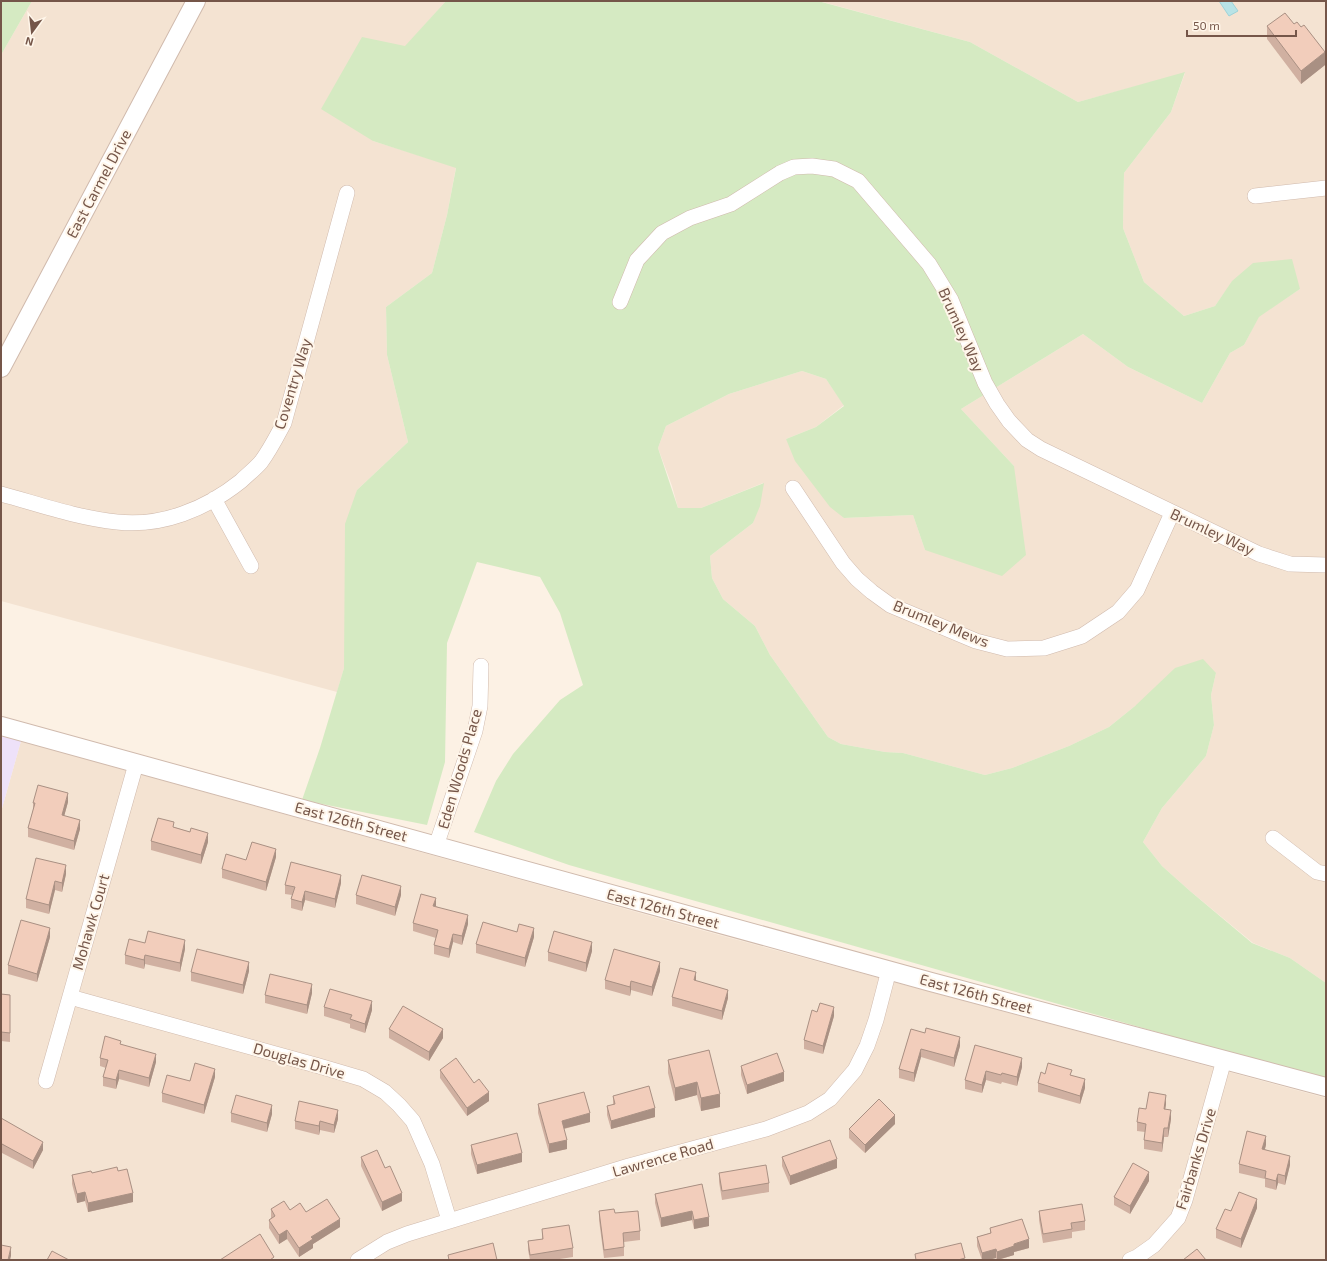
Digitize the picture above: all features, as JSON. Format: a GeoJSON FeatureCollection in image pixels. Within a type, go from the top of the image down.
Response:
{"type":"FeatureCollection","features":[{"type":"Feature","properties":{"kind":"street","name":"East Carmel Drive"},"geometry":{"type":"LineString","coordinates":[[1,368],[196,1]]}},
{"type":"Feature","properties":{"kind":"street","name":"Brumley Way"},"geometry":{"type":"LineString","coordinates":[[620,302],[637,260],[662,233],[690,218],[730,204],[780,173],[794,167],[812,166],[834,168],[858,182],[929,264],[951,300],[985,382],[997,404],[1009,421],[1027,440],[1172,513],[1259,554],[1290,564],[1326,565]]}},
{"type":"Feature","properties":{"kind":"street"},"geometry":{"type":"LineString","coordinates":[[1254,196],[1326,188]]}},
{"type":"Feature","properties":{"kind":"street","name":"Coventry Way"},"geometry":{"type":"LineString","coordinates":[[1,494],[89,518],[118,522],[153,522],[180,516],[230,490],[260,463],[272,446],[284,423],[347,193]]}},
{"type":"Feature","properties":{"kind":"street","name":"Brumley Mews"},"geometry":{"type":"LineString","coordinates":[[793,488],[843,563],[857,579],[872,592],[890,605],[976,641],[1007,649],[1044,648],[1082,636],[1118,612],[1137,590],[1172,513]]}},
{"type":"Feature","properties":{"kind":"street"},"geometry":{"type":"LineString","coordinates":[[214,499],[251,566]]}},
{"type":"Feature","properties":{"kind":"street","name":"Eden Woods Place"},"geometry":{"type":"LineString","coordinates":[[436,846],[475,731],[480,706],[481,666]]}},
{"type":"Feature","properties":{"kind":"street","name":"East 126th Street"},"geometry":{"type":"LineString","coordinates":[[1,726],[889,970],[1326,1087]]}},
{"type":"Feature","properties":{"kind":"street","name":"Mohawk Court"},"geometry":{"type":"LineString","coordinates":[[46,1081],[136,764]]}},
{"type":"Feature","properties":{"kind":"street"},"geometry":{"type":"LineString","coordinates":[[1273,838],[1317,872],[1326,874]]}},
{"type":"Feature","properties":{"kind":"street","name":"Lawrence Road"},"geometry":{"type":"LineString","coordinates":[[358,1260],[387,1242],[449,1220],[629,1166],[766,1129],[808,1112],[830,1099],[854,1070],[867,1046],[876,1020],[889,970]]}},
{"type":"Feature","properties":{"kind":"street","name":"Douglas Drive"},"geometry":{"type":"LineString","coordinates":[[70,996],[319,1066],[363,1080],[384,1092],[399,1105],[413,1121],[432,1164],[449,1220]]}},
{"type":"Feature","properties":{"kind":"street","name":"Fairbanks Drive"},"geometry":{"type":"LineString","coordinates":[[1130,1260],[1154,1245],[1178,1218],[1187,1193],[1224,1060]]}},
{"type":"Feature","properties":{"kind":"shaded area"},"geometry":{"type":"Polygon","coordinates":[[[32,1],[446,1],[405,47],[373,141],[456,167],[447,215],[432,273],[386,307],[387,355],[408,442],[357,490],[344,668],[337,692],[1,601],[1,55],[32,1]]]}},
{"type":"Feature","properties":{"kind":"shaded area"},"geometry":{"type":"Polygon","coordinates":[[[819,1],[1326,1],[1326,983],[1290,958],[1253,943],[1162,866],[1143,842],[1162,808],[1206,756],[1214,725],[1211,695],[1216,673],[1135,706],[1109,727],[1069,746],[1012,768],[985,775],[903,753],[885,752],[841,744],[828,737],[770,655],[755,626],[723,599],[712,578],[710,556],[753,523],[763,483],[701,508],[678,508],[672,486],[658,448],[666,426],[729,394],[802,371],[826,379],[844,405],[816,427],[786,439],[844,518],[913,515],[925,550],[1014,466],[961,409],[1083,334],[1128,367],[1202,403],[1230,353],[1244,345],[1259,316],[1300,289],[1232,282],[1215,306],[1184,316],[1144,282],[1123,228],[1124,173],[1171,112],[1185,73],[1078,102],[970,42],[819,1]]]}},
{"type":"Feature","properties":{"kind":"shaded area"},"geometry":{"type":"Polygon","coordinates":[[[1,736],[21,741],[1,812],[1,736]]]}},
{"type":"Feature","properties":{"kind":"shaded area"},"geometry":{"type":"Polygon","coordinates":[[[21,741],[701,930],[1326,1098],[1326,1260],[1,1260],[1,812],[21,741]]]}},
{"type":"Feature","properties":{"kind":"green space"},"geometry":{"type":"Polygon","coordinates":[[[1,1],[32,1],[1,55],[1,1]]]}},
{"type":"Feature","properties":{"kind":"green space"},"geometry":{"type":"Polygon","coordinates":[[[446,1],[818,1],[970,42],[1078,102],[1185,72],[1171,112],[1124,173],[1123,228],[1144,282],[1184,316],[1215,306],[1232,281],[1253,263],[1292,259],[1300,289],[1259,317],[1244,345],[1230,353],[1202,403],[1128,367],[1083,334],[961,409],[1014,466],[1026,555],[1002,576],[925,550],[913,515],[844,518],[830,507],[795,461],[786,439],[816,427],[844,406],[826,379],[802,371],[729,394],[666,426],[658,448],[678,508],[701,508],[764,483],[760,506],[753,523],[710,556],[712,578],[723,599],[755,626],[770,655],[828,737],[841,744],[885,752],[903,753],[985,775],[1012,768],[1069,746],[1109,727],[1135,706],[1175,668],[1203,659],[1216,673],[1211,695],[1214,725],[1206,756],[1162,808],[1143,842],[1162,866],[1252,943],[1290,958],[1326,983],[1326,1080],[569,865],[474,832],[496,781],[513,754],[560,700],[583,685],[560,613],[540,577],[477,562],[447,643],[445,762],[427,825],[302,800],[320,748],[344,668],[345,524],[357,490],[408,442],[387,355],[386,307],[432,273],[447,215],[456,168],[373,141],[321,109],[362,37],[405,46],[446,1]]]}},
{"type":"Feature","properties":{"kind":"water"},"geometry":{"type":"Polygon","coordinates":[[[1219,1],[1231,1],[1238,11],[1229,16],[1219,1]]]}},
{"type":"Feature","properties":{"kind":"building"},"geometry":{"type":"Polygon","coordinates":[[[1285,13],[1294,24],[1297,22],[1301,27],[1304,25],[1325,52],[1301,71],[1267,26],[1285,13]]]}},
{"type":"Feature","properties":{"kind":"building"},"geometry":{"type":"Polygon","coordinates":[[[38,785],[68,793],[62,815],[80,820],[74,841],[28,828],[38,785]]]}},
{"type":"Feature","properties":{"kind":"building"},"geometry":{"type":"Polygon","coordinates":[[[158,818],[174,822],[173,827],[190,832],[191,828],[208,833],[201,855],[151,841],[158,818]]]}},
{"type":"Feature","properties":{"kind":"building"},"geometry":{"type":"Polygon","coordinates":[[[252,842],[276,849],[266,882],[222,869],[226,854],[246,860],[252,842]]]}},
{"type":"Feature","properties":{"kind":"building"},"geometry":{"type":"Polygon","coordinates":[[[36,858],[66,865],[62,883],[55,881],[49,905],[26,899],[36,858]]]}},
{"type":"Feature","properties":{"kind":"building"},"geometry":{"type":"Polygon","coordinates":[[[291,862],[341,875],[335,899],[305,891],[302,902],[291,899],[295,887],[285,885],[291,862]]]}},
{"type":"Feature","properties":{"kind":"building"},"geometry":{"type":"Polygon","coordinates":[[[362,875],[401,886],[395,907],[356,895],[362,875]]]}},
{"type":"Feature","properties":{"kind":"building"},"geometry":{"type":"Polygon","coordinates":[[[421,894],[436,898],[433,906],[468,915],[462,936],[453,934],[449,949],[434,945],[438,930],[413,923],[421,894]]]}},
{"type":"Feature","properties":{"kind":"building"},"geometry":{"type":"Polygon","coordinates":[[[21,920],[50,928],[37,974],[8,965],[21,920]]]}},
{"type":"Feature","properties":{"kind":"building"},"geometry":{"type":"Polygon","coordinates":[[[483,922],[517,932],[519,924],[534,928],[525,958],[476,944],[483,922]]]}},
{"type":"Feature","properties":{"kind":"building"},"geometry":{"type":"Polygon","coordinates":[[[148,931],[185,940],[180,963],[145,955],[144,960],[125,955],[129,939],[145,943],[148,931]]]}},
{"type":"Feature","properties":{"kind":"building"},"geometry":{"type":"Polygon","coordinates":[[[554,931],[592,942],[586,963],[548,952],[554,931]]]}},
{"type":"Feature","properties":{"kind":"building"},"geometry":{"type":"Polygon","coordinates":[[[197,949],[249,962],[243,985],[191,972],[197,949]]]}},
{"type":"Feature","properties":{"kind":"building"},"geometry":{"type":"Polygon","coordinates":[[[614,949],[660,962],[652,987],[631,981],[630,987],[605,980],[614,949]]]}},
{"type":"Feature","properties":{"kind":"building"},"geometry":{"type":"Polygon","coordinates":[[[680,968],[696,972],[694,980],[728,990],[722,1011],[672,997],[680,968]]]}},
{"type":"Feature","properties":{"kind":"building"},"geometry":{"type":"Polygon","coordinates":[[[270,974],[312,984],[307,1005],[265,995],[270,974]]]}},
{"type":"Feature","properties":{"kind":"building"},"geometry":{"type":"Polygon","coordinates":[[[330,989],[372,1001],[365,1024],[350,1019],[352,1015],[324,1007],[330,989]]]}},
{"type":"Feature","properties":{"kind":"building"},"geometry":{"type":"Polygon","coordinates":[[[1,994],[10,995],[10,1033],[1,1032],[1,994]]]}},
{"type":"Feature","properties":{"kind":"building"},"geometry":{"type":"Polygon","coordinates":[[[820,1003],[834,1007],[823,1046],[804,1040],[812,1010],[817,1012],[820,1003]]]}},
{"type":"Feature","properties":{"kind":"building"},"geometry":{"type":"Polygon","coordinates":[[[403,1006],[443,1029],[429,1052],[389,1029],[403,1006]]]}},
{"type":"Feature","properties":{"kind":"building"},"geometry":{"type":"Polygon","coordinates":[[[926,1028],[960,1037],[954,1058],[921,1049],[914,1073],[899,1069],[911,1029],[925,1033],[926,1028]]]}},
{"type":"Feature","properties":{"kind":"building"},"geometry":{"type":"Polygon","coordinates":[[[105,1036],[121,1041],[120,1044],[156,1054],[149,1078],[119,1070],[116,1080],[103,1077],[108,1060],[100,1058],[105,1036]]]}},
{"type":"Feature","properties":{"kind":"building"},"geometry":{"type":"Polygon","coordinates":[[[975,1045],[1022,1058],[1017,1077],[986,1071],[982,1085],[965,1080],[975,1045]]]}},
{"type":"Feature","properties":{"kind":"building"},"geometry":{"type":"Polygon","coordinates":[[[709,1050],[720,1094],[701,1098],[697,1082],[675,1088],[668,1060],[709,1050]]]}},
{"type":"Feature","properties":{"kind":"building"},"geometry":{"type":"Polygon","coordinates":[[[777,1053],[784,1072],[747,1085],[741,1066],[777,1053]]]}},
{"type":"Feature","properties":{"kind":"building"},"geometry":{"type":"Polygon","coordinates":[[[456,1058],[474,1083],[479,1079],[489,1092],[467,1108],[440,1070],[456,1058]]]}},
{"type":"Feature","properties":{"kind":"building"},"geometry":{"type":"Polygon","coordinates":[[[195,1063],[215,1069],[204,1105],[162,1093],[167,1075],[190,1081],[195,1063]]]}},
{"type":"Feature","properties":{"kind":"building"},"geometry":{"type":"Polygon","coordinates":[[[1048,1063],[1072,1070],[1070,1075],[1085,1079],[1080,1096],[1038,1083],[1041,1072],[1045,1074],[1048,1063]]]}},
{"type":"Feature","properties":{"kind":"building"},"geometry":{"type":"Polygon","coordinates":[[[649,1086],[655,1108],[611,1121],[607,1106],[615,1104],[613,1096],[649,1086]]]}},
{"type":"Feature","properties":{"kind":"building"},"geometry":{"type":"Polygon","coordinates":[[[584,1092],[590,1113],[562,1121],[567,1140],[549,1144],[538,1104],[584,1092]]]}},
{"type":"Feature","properties":{"kind":"building"},"geometry":{"type":"Polygon","coordinates":[[[1149,1092],[1166,1095],[1164,1109],[1171,1110],[1168,1128],[1164,1128],[1162,1143],[1144,1140],[1146,1124],[1137,1122],[1139,1108],[1146,1109],[1149,1092]]]}},
{"type":"Feature","properties":{"kind":"building"},"geometry":{"type":"Polygon","coordinates":[[[236,1095],[272,1105],[267,1123],[231,1113],[236,1095]]]}},
{"type":"Feature","properties":{"kind":"building"},"geometry":{"type":"Polygon","coordinates":[[[879,1099],[895,1115],[865,1145],[849,1129],[879,1099]]]}},
{"type":"Feature","properties":{"kind":"building"},"geometry":{"type":"Polygon","coordinates":[[[299,1101],[338,1110],[334,1125],[320,1121],[319,1126],[295,1121],[299,1101]]]}},
{"type":"Feature","properties":{"kind":"building"},"geometry":{"type":"Polygon","coordinates":[[[1,1118],[43,1142],[33,1161],[2,1144],[1,1146],[1,1118]]]}},
{"type":"Feature","properties":{"kind":"building"},"geometry":{"type":"Polygon","coordinates":[[[1247,1131],[1266,1136],[1262,1149],[1290,1156],[1285,1176],[1278,1174],[1276,1181],[1265,1178],[1266,1171],[1239,1164],[1247,1131]]]}},
{"type":"Feature","properties":{"kind":"building"},"geometry":{"type":"Polygon","coordinates":[[[517,1133],[522,1153],[477,1165],[471,1145],[517,1133]]]}},
{"type":"Feature","properties":{"kind":"building"},"geometry":{"type":"Polygon","coordinates":[[[830,1140],[837,1159],[790,1176],[782,1157],[830,1140]]]}},
{"type":"Feature","properties":{"kind":"building"},"geometry":{"type":"Polygon","coordinates":[[[377,1150],[385,1168],[390,1166],[402,1193],[382,1202],[361,1157],[377,1150]]]}},
{"type":"Feature","properties":{"kind":"building"},"geometry":{"type":"Polygon","coordinates":[[[1133,1163],[1149,1172],[1130,1206],[1114,1197],[1133,1163]]]}},
{"type":"Feature","properties":{"kind":"building"},"geometry":{"type":"Polygon","coordinates":[[[766,1165],[769,1183],[722,1191],[719,1173],[766,1165]]]}},
{"type":"Feature","properties":{"kind":"building"},"geometry":{"type":"Polygon","coordinates":[[[117,1167],[118,1171],[127,1169],[133,1193],[88,1203],[85,1192],[77,1194],[72,1175],[91,1171],[92,1173],[117,1167]]]}},
{"type":"Feature","properties":{"kind":"building"},"geometry":{"type":"Polygon","coordinates":[[[702,1184],[709,1217],[694,1220],[692,1211],[661,1218],[655,1194],[702,1184]]]}},
{"type":"Feature","properties":{"kind":"building"},"geometry":{"type":"Polygon","coordinates":[[[1239,1192],[1257,1199],[1241,1239],[1216,1229],[1225,1209],[1231,1211],[1239,1192]]]}},
{"type":"Feature","properties":{"kind":"building"},"geometry":{"type":"Polygon","coordinates":[[[327,1199],[340,1219],[311,1237],[313,1239],[299,1248],[287,1230],[279,1235],[269,1220],[275,1216],[271,1209],[284,1201],[290,1210],[300,1203],[306,1212],[327,1199]]]}},
{"type":"Feature","properties":{"kind":"building"},"geometry":{"type":"Polygon","coordinates":[[[1082,1204],[1085,1221],[1071,1223],[1072,1229],[1043,1234],[1039,1211],[1082,1204]]]}},
{"type":"Feature","properties":{"kind":"building"},"geometry":{"type":"Polygon","coordinates":[[[614,1209],[615,1213],[638,1211],[640,1231],[623,1233],[624,1247],[604,1250],[599,1211],[614,1209]]]}},
{"type":"Feature","properties":{"kind":"building"},"geometry":{"type":"Polygon","coordinates":[[[1022,1219],[1029,1239],[997,1252],[996,1249],[982,1253],[977,1237],[991,1233],[990,1228],[1022,1219]]]}},
{"type":"Feature","properties":{"kind":"building"},"geometry":{"type":"Polygon","coordinates":[[[569,1225],[573,1248],[530,1255],[528,1241],[543,1239],[542,1229],[569,1225]]]}},
{"type":"Feature","properties":{"kind":"building"},"geometry":{"type":"Polygon","coordinates":[[[260,1234],[274,1257],[270,1260],[220,1260],[260,1234]]]}},
{"type":"Feature","properties":{"kind":"building"},"geometry":{"type":"Polygon","coordinates":[[[493,1243],[497,1260],[449,1260],[448,1255],[493,1243]]]}},
{"type":"Feature","properties":{"kind":"building"},"geometry":{"type":"Polygon","coordinates":[[[961,1243],[965,1258],[958,1260],[916,1260],[915,1254],[961,1243]]]}},
{"type":"Feature","properties":{"kind":"building"},"geometry":{"type":"Polygon","coordinates":[[[1,1245],[11,1247],[8,1260],[1,1260],[1,1245]]]}},
{"type":"Feature","properties":{"kind":"building"},"geometry":{"type":"Polygon","coordinates":[[[1197,1249],[1206,1260],[1183,1260],[1197,1249]]]}},
{"type":"Feature","properties":{"kind":"building"},"geometry":{"type":"Polygon","coordinates":[[[52,1251],[69,1260],[47,1260],[52,1251]]]}}]}
